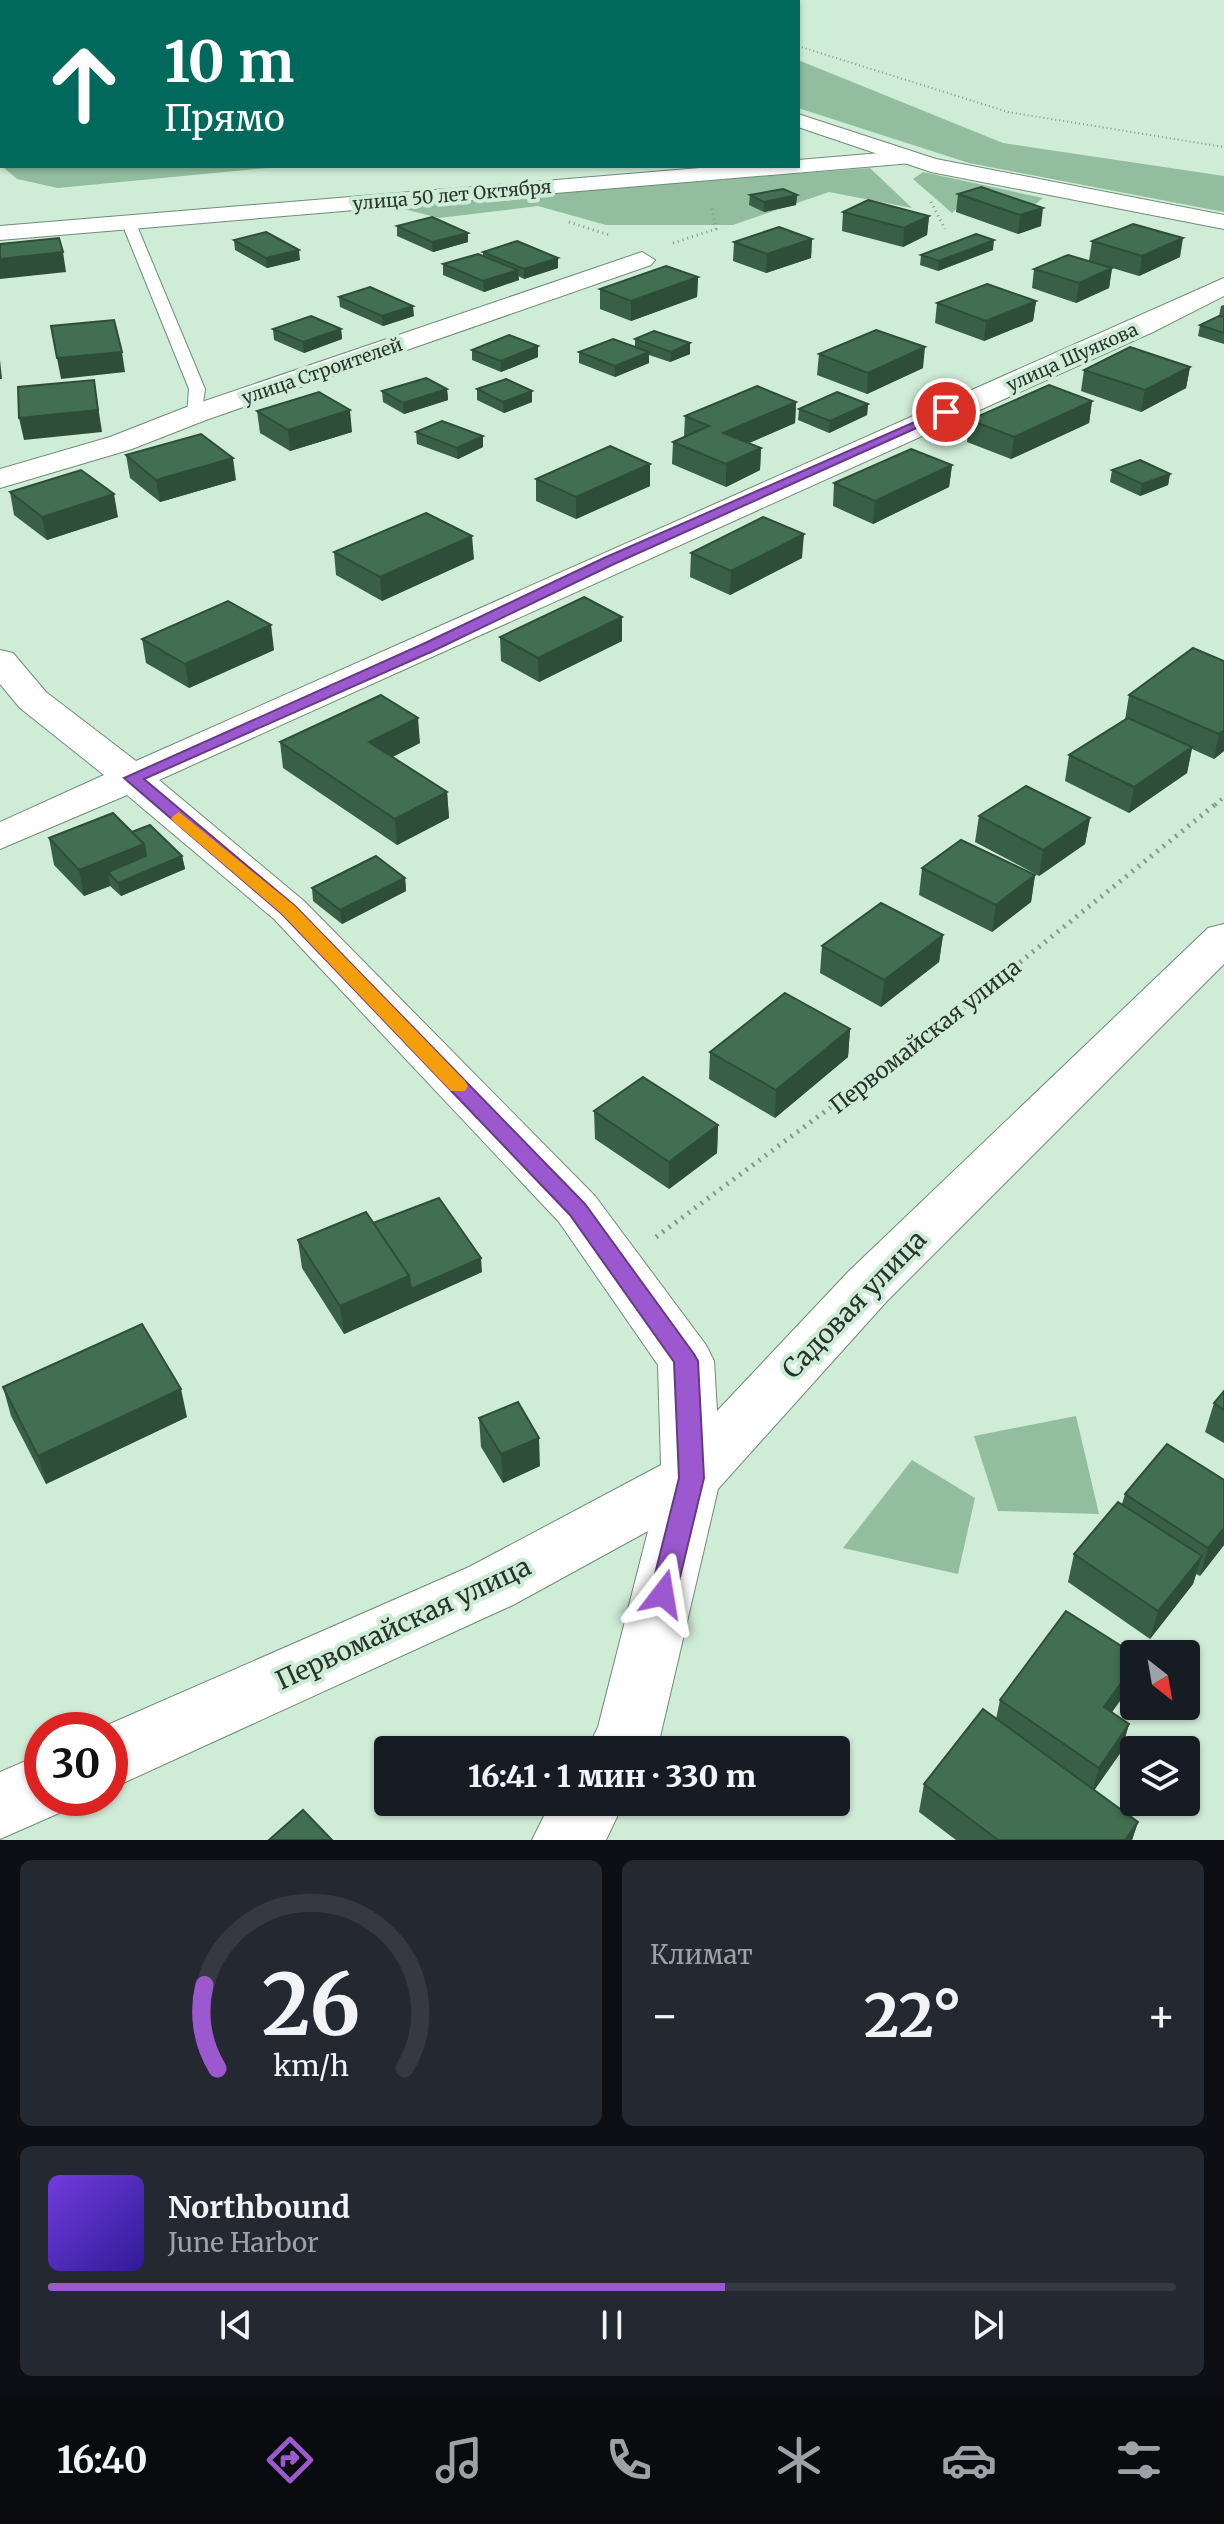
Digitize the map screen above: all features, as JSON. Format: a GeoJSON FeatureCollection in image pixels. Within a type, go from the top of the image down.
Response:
{"type":"FeatureCollection","features":[{"type":"Feature","properties":{"kind":"street"},"geometry":{"type":"LineString","coordinates":[[800,121],[904,158],[1009,182],[1224,222]]}},
{"type":"Feature","properties":{"kind":"street","name":"улица 50 лет Октября"},"geometry":{"type":"LineString","coordinates":[[800,166],[904,158]]}},
{"type":"Feature","properties":{"kind":"street","name":"улица 50 лет Октября"},"geometry":{"type":"LineString","coordinates":[[0,233],[781,168]]}},
{"type":"Feature","properties":{"kind":"street","name":"улица Строителей"},"geometry":{"type":"LineString","coordinates":[[0,479],[121,443],[195,414],[642,257]]}},
{"type":"Feature","properties":{"kind":"street","name":"улица Шуякова"},"geometry":{"type":"LineString","coordinates":[[0,837],[1224,286]]}},
{"type":"Feature","properties":{"kind":"street"},"geometry":{"type":"LineString","coordinates":[[0,661],[33,700],[132,778],[289,910],[577,1209],[686,1361],[691,1478]]}},
{"type":"Feature","properties":{"kind":"street","name":"Садовая улица"},"geometry":{"type":"LineString","coordinates":[[629,1736],[691,1478],[868,1286],[1224,938]]}},
{"type":"Feature","properties":{"kind":"street","name":"Первомайская улица"},"geometry":{"type":"LineString","coordinates":[[128,1749],[491,1586],[691,1478]]}},
{"type":"Feature","properties":{"kind":"street"},"geometry":{"type":"LineString","coordinates":[[0,1806],[24,1795]]}},
{"type":"Feature","properties":{"kind":"street"},"geometry":{"type":"LineString","coordinates":[[567,1840],[582,1816]]}},
{"type":"Feature","properties":{"kind":"lane"},"geometry":{"type":"LineString","coordinates":[[128,221],[197,389],[195,414]]}},
{"type":"Feature","properties":{"kind":"path"},"geometry":{"type":"LineString","coordinates":[[800,47],[877,67],[979,105],[1051,121],[1224,147]]}},
{"type":"Feature","properties":{"kind":"path"},"geometry":{"type":"LineString","coordinates":[[566,222],[604,232],[642,257],[716,229],[709,193]]}},
{"type":"Feature","properties":{"kind":"path","name":"Первомайская улица"},"geometry":{"type":"LineString","coordinates":[[617,1264],[712,1198],[956,1014],[1224,797]]}},
{"type":"Feature","properties":{"kind":"green space"},"geometry":{"type":"Polygon","coordinates":[[[800,61],[1003,143],[1224,176],[1224,212],[969,163],[800,109],[800,61]]]}},
{"type":"Feature","properties":{"kind":"green space"},"geometry":{"type":"Polygon","coordinates":[[[4,168],[267,168],[58,188],[17,179],[4,168]]]}},
{"type":"Feature","properties":{"kind":"green space"},"geometry":{"type":"Polygon","coordinates":[[[870,168],[912,208],[829,192],[733,225],[606,225],[538,206],[439,218],[388,205],[870,168]]]}},
{"type":"Feature","properties":{"kind":"green space"},"geometry":{"type":"Polygon","coordinates":[[[923,172],[1043,198],[1022,215],[967,198],[952,213],[913,179],[923,172]]]}},
{"type":"Feature","properties":{"kind":"green space"},"geometry":{"type":"Polygon","coordinates":[[[1076,1416],[1099,1514],[998,1511],[974,1436],[1076,1416]]]}},
{"type":"Feature","properties":{"kind":"green space"},"geometry":{"type":"Polygon","coordinates":[[[912,1460],[975,1498],[958,1574],[843,1548],[912,1460]]]}},
{"type":"Feature","properties":{"kind":"building"},"geometry":{"type":"Polygon","coordinates":[[[981,187],[1043,208],[1020,215],[958,194],[981,187]]]}},
{"type":"Feature","properties":{"kind":"building"},"geometry":{"type":"Polygon","coordinates":[[[783,189],[797,195],[764,202],[750,195],[783,189]]]}},
{"type":"Feature","properties":{"kind":"building"},"geometry":{"type":"Polygon","coordinates":[[[868,200],[929,216],[904,228],[843,212],[868,200]]]}},
{"type":"Feature","properties":{"kind":"building"},"geometry":{"type":"Polygon","coordinates":[[[432,217],[468,233],[432,242],[397,226],[432,217]]]}},
{"type":"Feature","properties":{"kind":"building"},"geometry":{"type":"Polygon","coordinates":[[[1133,224],[1183,238],[1142,256],[1092,241],[1133,224]]]}},
{"type":"Feature","properties":{"kind":"building"},"geometry":{"type":"Polygon","coordinates":[[[779,227],[812,239],[767,254],[734,242],[779,227]]]}},
{"type":"Feature","properties":{"kind":"building"},"geometry":{"type":"Polygon","coordinates":[[[266,232],[299,250],[266,258],[234,240],[266,232]]]}},
{"type":"Feature","properties":{"kind":"building"},"geometry":{"type":"Polygon","coordinates":[[[976,234],[994,240],[939,261],[921,255],[976,234]]]}},
{"type":"Feature","properties":{"kind":"building"},"geometry":{"type":"Polygon","coordinates":[[[59,238],[63,252],[0,259],[0,244],[59,238]]]}},
{"type":"Feature","properties":{"kind":"building"},"geometry":{"type":"Polygon","coordinates":[[[517,241],[558,258],[524,269],[483,252],[517,241]]]}},
{"type":"Feature","properties":{"kind":"building"},"geometry":{"type":"Polygon","coordinates":[[[478,254],[518,270],[483,281],[443,264],[478,254]]]}},
{"type":"Feature","properties":{"kind":"building"},"geometry":{"type":"Polygon","coordinates":[[[1068,255],[1112,268],[1079,283],[1034,269],[1068,255]]]}},
{"type":"Feature","properties":{"kind":"building"},"geometry":{"type":"Polygon","coordinates":[[[666,266],[698,277],[631,301],[600,289],[666,266]]]}},
{"type":"Feature","properties":{"kind":"building"},"geometry":{"type":"Polygon","coordinates":[[[987,284],[1036,301],[986,321],[937,303],[987,284]]]}},
{"type":"Feature","properties":{"kind":"building"},"geometry":{"type":"Polygon","coordinates":[[[370,287],[413,306],[382,316],[339,297],[370,287]]]}},
{"type":"Feature","properties":{"kind":"building"},"geometry":{"type":"Polygon","coordinates":[[[311,316],[341,329],[303,342],[273,329],[311,316]]]}},
{"type":"Feature","properties":{"kind":"building"},"geometry":{"type":"Polygon","coordinates":[[[1219,316],[1224,317],[1224,333],[1200,325],[1219,316]]]}},
{"type":"Feature","properties":{"kind":"building"},"geometry":{"type":"Polygon","coordinates":[[[114,320],[122,352],[57,358],[51,326],[114,320]]]}},
{"type":"Feature","properties":{"kind":"building"},"geometry":{"type":"Polygon","coordinates":[[[876,330],[925,347],[868,373],[819,354],[876,330]]]}},
{"type":"Feature","properties":{"kind":"building"},"geometry":{"type":"Polygon","coordinates":[[[654,331],[690,343],[671,352],[635,339],[654,331]]]}},
{"type":"Feature","properties":{"kind":"building"},"geometry":{"type":"Polygon","coordinates":[[[509,335],[538,346],[501,361],[472,350],[509,335]]]}},
{"type":"Feature","properties":{"kind":"building"},"geometry":{"type":"Polygon","coordinates":[[[613,339],[649,352],[615,366],[579,352],[613,339]]]}},
{"type":"Feature","properties":{"kind":"building"},"geometry":{"type":"Polygon","coordinates":[[[1130,347],[1190,367],[1145,390],[1084,370],[1130,347]]]}},
{"type":"Feature","properties":{"kind":"building"},"geometry":{"type":"Polygon","coordinates":[[[426,378],[447,389],[403,403],[382,391],[426,378]]]}},
{"type":"Feature","properties":{"kind":"building"},"geometry":{"type":"Polygon","coordinates":[[[506,379],[532,391],[503,402],[477,389],[506,379]]]}},
{"type":"Feature","properties":{"kind":"building"},"geometry":{"type":"Polygon","coordinates":[[[94,380],[98,410],[19,418],[18,387],[94,380]]]}},
{"type":"Feature","properties":{"kind":"building"},"geometry":{"type":"Polygon","coordinates":[[[1049,385],[1092,401],[1014,437],[970,420],[1049,385]]]}},
{"type":"Feature","properties":{"kind":"building"},"geometry":{"type":"Polygon","coordinates":[[[757,386],[796,402],[723,433],[761,448],[726,464],[673,442],[709,426],[685,416],[757,386]]]}},
{"type":"Feature","properties":{"kind":"building"},"geometry":{"type":"Polygon","coordinates":[[[319,392],[350,410],[288,430],[257,411],[319,392]]]}},
{"type":"Feature","properties":{"kind":"building"},"geometry":{"type":"Polygon","coordinates":[[[837,392],[868,404],[830,421],[799,409],[837,392]]]}},
{"type":"Feature","properties":{"kind":"building"},"geometry":{"type":"Polygon","coordinates":[[[442,421],[483,436],[457,448],[416,432],[442,421]]]}},
{"type":"Feature","properties":{"kind":"building"},"geometry":{"type":"Polygon","coordinates":[[[201,434],[233,458],[156,480],[126,455],[201,434]]]}},
{"type":"Feature","properties":{"kind":"building"},"geometry":{"type":"Polygon","coordinates":[[[610,446],[650,464],[576,497],[536,479],[610,446]]]}},
{"type":"Feature","properties":{"kind":"building"},"geometry":{"type":"Polygon","coordinates":[[[911,449],[952,465],[875,501],[834,483],[911,449]]]}},
{"type":"Feature","properties":{"kind":"building"},"geometry":{"type":"Polygon","coordinates":[[[1140,460],[1170,474],[1142,484],[1112,470],[1140,460]]]}},
{"type":"Feature","properties":{"kind":"building"},"geometry":{"type":"Polygon","coordinates":[[[81,470],[114,494],[42,517],[10,492],[81,470]]]}},
{"type":"Feature","properties":{"kind":"building"},"geometry":{"type":"Polygon","coordinates":[[[426,513],[472,536],[380,577],[334,552],[426,513]]]}},
{"type":"Feature","properties":{"kind":"building"},"geometry":{"type":"Polygon","coordinates":[[[763,517],[804,534],[731,571],[691,553],[763,517]]]}},
{"type":"Feature","properties":{"kind":"building"},"geometry":{"type":"Polygon","coordinates":[[[584,597],[622,617],[538,658],[500,637],[584,597]]]}},
{"type":"Feature","properties":{"kind":"building"},"geometry":{"type":"Polygon","coordinates":[[[228,601],[271,625],[185,664],[142,639],[228,601]]]}},
{"type":"Feature","properties":{"kind":"building"},"geometry":{"type":"Polygon","coordinates":[[[1193,648],[1224,661],[1224,730],[1219,734],[1129,695],[1193,648]]]}},
{"type":"Feature","properties":{"kind":"building"},"geometry":{"type":"Polygon","coordinates":[[[381,695],[418,718],[369,742],[447,792],[395,819],[280,742],[381,695]]]}},
{"type":"Feature","properties":{"kind":"building"},"geometry":{"type":"Polygon","coordinates":[[[1128,718],[1192,747],[1134,787],[1069,755],[1128,718]]]}},
{"type":"Feature","properties":{"kind":"building"},"geometry":{"type":"Polygon","coordinates":[[[1026,786],[1090,818],[1043,850],[979,816],[1026,786]]]}},
{"type":"Feature","properties":{"kind":"building"},"geometry":{"type":"Polygon","coordinates":[[[113,813],[144,844],[79,870],[49,838],[113,813]]]}},
{"type":"Feature","properties":{"kind":"building"},"geometry":{"type":"Polygon","coordinates":[[[150,825],[182,856],[118,883],[108,872],[146,856],[144,844],[132,832],[150,825]]]}},
{"type":"Feature","properties":{"kind":"building"},"geometry":{"type":"Polygon","coordinates":[[[961,840],[1035,875],[996,905],[922,868],[961,840]]]}},
{"type":"Feature","properties":{"kind":"building"},"geometry":{"type":"Polygon","coordinates":[[[376,856],[405,878],[340,910],[312,888],[376,856]]]}},
{"type":"Feature","properties":{"kind":"building"},"geometry":{"type":"Polygon","coordinates":[[[881,903],[943,935],[884,980],[822,946],[881,903]]]}},
{"type":"Feature","properties":{"kind":"building"},"geometry":{"type":"Polygon","coordinates":[[[785,993],[850,1029],[776,1090],[710,1052],[785,993]]]}},
{"type":"Feature","properties":{"kind":"building"},"geometry":{"type":"Polygon","coordinates":[[[643,1077],[718,1125],[669,1162],[594,1111],[643,1077]]]}},
{"type":"Feature","properties":{"kind":"building"},"geometry":{"type":"Polygon","coordinates":[[[439,1198],[481,1258],[411,1289],[409,1276],[373,1223],[439,1198]]]}},
{"type":"Feature","properties":{"kind":"building"},"geometry":{"type":"Polygon","coordinates":[[[366,1212],[409,1276],[340,1306],[298,1240],[366,1212]]]}},
{"type":"Feature","properties":{"kind":"building"},"geometry":{"type":"Polygon","coordinates":[[[142,1324],[181,1389],[38,1456],[3,1387],[142,1324]]]}},
{"type":"Feature","properties":{"kind":"building"},"geometry":{"type":"Polygon","coordinates":[[[1224,1391],[1224,1410],[1214,1403],[1224,1391]]]}},
{"type":"Feature","properties":{"kind":"building"},"geometry":{"type":"Polygon","coordinates":[[[518,1402],[539,1438],[501,1454],[479,1418],[518,1402]]]}},
{"type":"Feature","properties":{"kind":"building"},"geometry":{"type":"Polygon","coordinates":[[[1167,1444],[1224,1480],[1224,1528],[1208,1548],[1125,1494],[1167,1444]]]}},
{"type":"Feature","properties":{"kind":"building"},"geometry":{"type":"Polygon","coordinates":[[[1118,1502],[1202,1556],[1158,1611],[1074,1554],[1118,1502]]]}},
{"type":"Feature","properties":{"kind":"building"},"geometry":{"type":"Polygon","coordinates":[[[1066,1611],[1120,1645],[1120,1685],[1104,1707],[1129,1724],[1099,1768],[1000,1700],[1066,1611]]]}},
{"type":"Feature","properties":{"kind":"building"},"geometry":{"type":"Polygon","coordinates":[[[983,1709],[1120,1809],[1120,1816],[1130,1816],[1138,1822],[1125,1840],[998,1840],[924,1784],[983,1709]]]}},
{"type":"Feature","properties":{"kind":"building"},"geometry":{"type":"Polygon","coordinates":[[[303,1810],[332,1840],[269,1840],[303,1810]]]}},
{"type":"Feature","properties":{"kind":"slow traffic"},"geometry":{"type":"LineString","coordinates":[[179,818],[289,910],[458,1086]]}},
{"type":"Feature","properties":{"kind":"route"},"geometry":{"type":"LineString","coordinates":[[663,1594],[691,1478],[686,1361],[577,1209],[289,910],[132,778],[946,412]]}}]}
